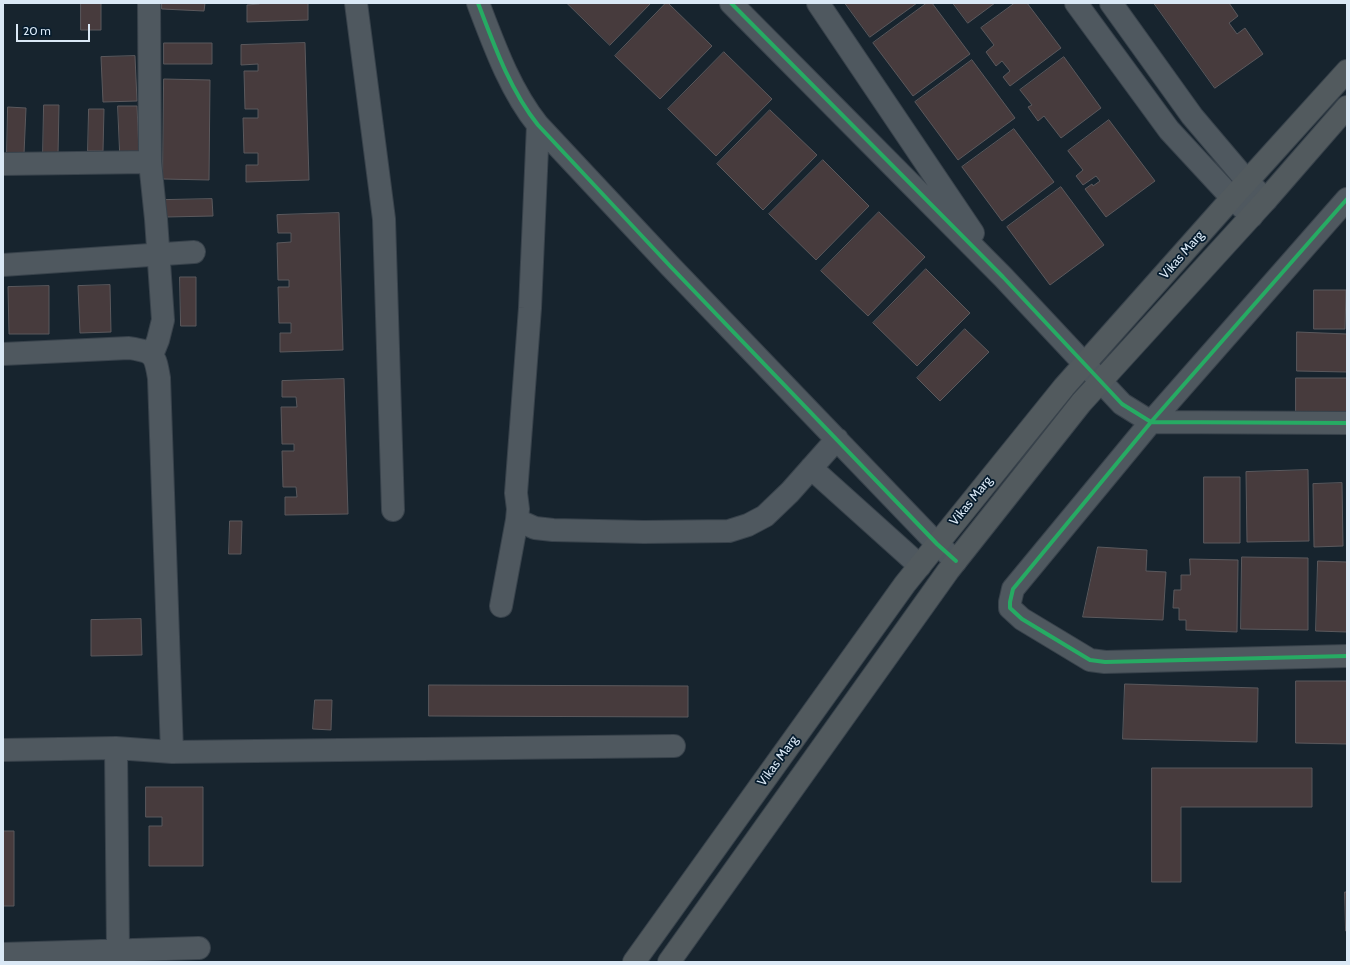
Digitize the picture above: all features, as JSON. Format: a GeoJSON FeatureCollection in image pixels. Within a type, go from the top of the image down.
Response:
{"type":"FeatureCollection","features":[{"type":"Feature","properties":{"kind":"main road","name":"Vikas Marg"},"geometry":{"type":"LineString","coordinates":[[634,962],[937,544],[1064,387],[1347,71]]}},
{"type":"Feature","properties":{"kind":"main road","name":"Vikas Marg"},"geometry":{"type":"LineString","coordinates":[[669,962],[956,562],[1081,403],[1252,216],[1347,107]]}},
{"type":"Feature","properties":{"kind":"street"},"geometry":{"type":"LineString","coordinates":[[149,3],[150,162],[156,219],[163,320],[158,340],[152,355]]}},
{"type":"Feature","properties":{"kind":"street"},"geometry":{"type":"LineString","coordinates":[[356,3],[384,219],[393,510]]}},
{"type":"Feature","properties":{"kind":"street"},"geometry":{"type":"LineString","coordinates":[[478,3],[490,37],[526,111],[670,266],[956,562]]}},
{"type":"Feature","properties":{"kind":"street"},"geometry":{"type":"LineString","coordinates":[[731,3],[1003,277],[1122,404],[1151,422],[1347,423]]}},
{"type":"Feature","properties":{"kind":"street"},"geometry":{"type":"LineString","coordinates":[[818,3],[1003,277]]}},
{"type":"Feature","properties":{"kind":"street"},"geometry":{"type":"LineString","coordinates":[[1076,3],[1169,130],[1232,198],[1252,216]]}},
{"type":"Feature","properties":{"kind":"street"},"geometry":{"type":"LineString","coordinates":[[1111,3],[1192,116],[1247,181],[1266,200]]}},
{"type":"Feature","properties":{"kind":"street"},"geometry":{"type":"LineString","coordinates":[[501,606],[518,509],[516,493],[530,308],[538,125]]}},
{"type":"Feature","properties":{"kind":"street"},"geometry":{"type":"LineString","coordinates":[[3,164],[150,162]]}},
{"type":"Feature","properties":{"kind":"street"},"geometry":{"type":"LineString","coordinates":[[1347,199],[1151,422],[1013,589],[1010,602],[1010,608],[1022,619],[1090,660],[1106,662],[1347,656]]}},
{"type":"Feature","properties":{"kind":"street"},"geometry":{"type":"LineString","coordinates":[[3,265],[194,252]]}},
{"type":"Feature","properties":{"kind":"street"},"geometry":{"type":"LineString","coordinates":[[3,354],[129,348],[147,351],[152,355],[156,362],[159,378],[172,752]]}},
{"type":"Feature","properties":{"kind":"street"},"geometry":{"type":"LineString","coordinates":[[517,520],[535,528],[553,530],[644,532],[729,531],[748,525],[765,516],[790,492],[837,439]]}},
{"type":"Feature","properties":{"kind":"street"},"geometry":{"type":"LineString","coordinates":[[812,468],[920,566]]}},
{"type":"Feature","properties":{"kind":"street"},"geometry":{"type":"LineString","coordinates":[[3,750],[116,748],[172,752],[674,746]]}},
{"type":"Feature","properties":{"kind":"street"},"geometry":{"type":"LineString","coordinates":[[116,748],[118,951]]}},
{"type":"Feature","properties":{"kind":"street"},"geometry":{"type":"LineString","coordinates":[[3,954],[199,948]]}},
{"type":"Feature","properties":{"kind":"building"},"geometry":{"type":"Polygon","coordinates":[[[81,3],[101,3],[101,30],[81,30],[81,3]]]}},
{"type":"Feature","properties":{"kind":"building"},"geometry":{"type":"Polygon","coordinates":[[[162,3],[205,3],[204,11],[162,9],[162,3]]]}},
{"type":"Feature","properties":{"kind":"building"},"geometry":{"type":"Polygon","coordinates":[[[259,3],[308,3],[308,20],[247,22],[247,5],[259,3]]]}},
{"type":"Feature","properties":{"kind":"building"},"geometry":{"type":"Polygon","coordinates":[[[567,3],[651,3],[610,45],[567,3]]]}},
{"type":"Feature","properties":{"kind":"building"},"geometry":{"type":"Polygon","coordinates":[[[666,3],[668,3],[712,46],[660,99],[615,56],[666,3]]]}},
{"type":"Feature","properties":{"kind":"building"},"geometry":{"type":"Polygon","coordinates":[[[845,3],[917,3],[870,37],[845,3]]]}},
{"type":"Feature","properties":{"kind":"building"},"geometry":{"type":"Polygon","coordinates":[[[927,3],[932,3],[970,54],[913,96],[873,43],[927,3]]]}},
{"type":"Feature","properties":{"kind":"building"},"geometry":{"type":"Polygon","coordinates":[[[953,3],[995,3],[968,23],[953,3]]]}},
{"type":"Feature","properties":{"kind":"building"},"geometry":{"type":"Polygon","coordinates":[[[1015,3],[1027,3],[1061,48],[1010,86],[1003,77],[1010,71],[1002,61],[996,66],[986,52],[994,45],[981,28],[1015,3]]]}},
{"type":"Feature","properties":{"kind":"building"},"geometry":{"type":"Polygon","coordinates":[[[1154,3],[1229,3],[1238,16],[1229,23],[1237,34],[1245,28],[1263,54],[1215,88],[1154,3]]]}},
{"type":"Feature","properties":{"kind":"building"},"geometry":{"type":"Polygon","coordinates":[[[164,43],[212,43],[212,64],[164,64],[164,43]]]}},
{"type":"Feature","properties":{"kind":"building"},"geometry":{"type":"Polygon","coordinates":[[[305,43],[309,180],[246,182],[246,165],[258,165],[258,153],[244,153],[243,118],[258,118],[258,109],[245,109],[244,71],[258,71],[258,64],[241,65],[241,45],[305,43]]]}},
{"type":"Feature","properties":{"kind":"building"},"geometry":{"type":"Polygon","coordinates":[[[724,52],[772,99],[716,156],[668,109],[724,52]]]}},
{"type":"Feature","properties":{"kind":"building"},"geometry":{"type":"Polygon","coordinates":[[[135,56],[137,101],[103,102],[101,57],[135,56]]]}},
{"type":"Feature","properties":{"kind":"building"},"geometry":{"type":"Polygon","coordinates":[[[1064,57],[1101,108],[1061,138],[1044,116],[1038,121],[1028,107],[1032,105],[1020,90],[1064,57]]]}},
{"type":"Feature","properties":{"kind":"building"},"geometry":{"type":"Polygon","coordinates":[[[972,60],[1015,118],[958,160],[915,102],[972,60]]]}},
{"type":"Feature","properties":{"kind":"building"},"geometry":{"type":"Polygon","coordinates":[[[164,79],[210,80],[209,180],[163,179],[164,79]]]}},
{"type":"Feature","properties":{"kind":"building"},"geometry":{"type":"Polygon","coordinates":[[[44,105],[59,105],[58,155],[43,155],[44,105]]]}},
{"type":"Feature","properties":{"kind":"building"},"geometry":{"type":"Polygon","coordinates":[[[118,106],[137,106],[139,152],[120,152],[118,106]]]}},
{"type":"Feature","properties":{"kind":"building"},"geometry":{"type":"Polygon","coordinates":[[[8,107],[26,108],[24,154],[7,154],[8,107]]]}},
{"type":"Feature","properties":{"kind":"building"},"geometry":{"type":"Polygon","coordinates":[[[89,109],[104,109],[103,151],[88,151],[89,109]]]}},
{"type":"Feature","properties":{"kind":"building"},"geometry":{"type":"Polygon","coordinates":[[[770,110],[817,155],[763,210],[717,164],[770,110]]]}},
{"type":"Feature","properties":{"kind":"building"},"geometry":{"type":"Polygon","coordinates":[[[1109,120],[1155,181],[1106,217],[1085,189],[1100,181],[1096,176],[1083,185],[1076,176],[1083,170],[1068,151],[1109,120]]]}},
{"type":"Feature","properties":{"kind":"building"},"geometry":{"type":"Polygon","coordinates":[[[1014,129],[1054,182],[1002,221],[962,167],[1014,129]]]}},
{"type":"Feature","properties":{"kind":"building"},"geometry":{"type":"Polygon","coordinates":[[[823,160],[869,206],[816,260],[769,214],[823,160]]]}},
{"type":"Feature","properties":{"kind":"building"},"geometry":{"type":"Polygon","coordinates":[[[1061,187],[1104,245],[1050,285],[1007,227],[1061,187]]]}},
{"type":"Feature","properties":{"kind":"building"},"geometry":{"type":"Polygon","coordinates":[[[212,199],[213,216],[166,217],[165,200],[212,199]]]}},
{"type":"Feature","properties":{"kind":"building"},"geometry":{"type":"Polygon","coordinates":[[[879,212],[925,257],[868,316],[821,271],[879,212]]]}},
{"type":"Feature","properties":{"kind":"building"},"geometry":{"type":"Polygon","coordinates":[[[339,213],[343,350],[280,352],[280,333],[291,333],[291,323],[279,323],[278,287],[289,287],[289,280],[278,280],[277,243],[291,242],[291,233],[278,233],[277,215],[339,213]]]}},
{"type":"Feature","properties":{"kind":"building"},"geometry":{"type":"Polygon","coordinates":[[[926,269],[970,313],[917,366],[873,323],[926,269]]]}},
{"type":"Feature","properties":{"kind":"building"},"geometry":{"type":"Polygon","coordinates":[[[180,277],[196,277],[196,326],[181,326],[180,277]]]}},
{"type":"Feature","properties":{"kind":"building"},"geometry":{"type":"Polygon","coordinates":[[[110,285],[111,332],[80,333],[78,286],[110,285]]]}},
{"type":"Feature","properties":{"kind":"building"},"geometry":{"type":"Polygon","coordinates":[[[49,286],[49,334],[9,334],[8,287],[49,286]]]}},
{"type":"Feature","properties":{"kind":"building"},"geometry":{"type":"Polygon","coordinates":[[[1314,290],[1346,290],[1345,329],[1314,329],[1314,290]]]}},
{"type":"Feature","properties":{"kind":"building"},"geometry":{"type":"Polygon","coordinates":[[[965,329],[989,352],[940,401],[917,378],[965,329]]]}},
{"type":"Feature","properties":{"kind":"building"},"geometry":{"type":"Polygon","coordinates":[[[1297,332],[1347,334],[1347,372],[1297,371],[1297,332]]]}},
{"type":"Feature","properties":{"kind":"building"},"geometry":{"type":"Polygon","coordinates":[[[1296,378],[1347,378],[1347,412],[1296,412],[1296,378]]]}},
{"type":"Feature","properties":{"kind":"building"},"geometry":{"type":"Polygon","coordinates":[[[344,379],[348,514],[285,515],[285,497],[297,497],[296,487],[283,487],[282,451],[294,451],[294,444],[282,444],[281,407],[297,407],[296,397],[282,397],[282,381],[344,379]]]}},
{"type":"Feature","properties":{"kind":"building"},"geometry":{"type":"Polygon","coordinates":[[[1308,470],[1309,541],[1247,542],[1246,472],[1308,470]]]}},
{"type":"Feature","properties":{"kind":"building"},"geometry":{"type":"Polygon","coordinates":[[[1204,477],[1240,477],[1240,543],[1204,543],[1204,477]]]}},
{"type":"Feature","properties":{"kind":"building"},"geometry":{"type":"Polygon","coordinates":[[[1342,483],[1343,546],[1314,547],[1313,484],[1342,483]]]}},
{"type":"Feature","properties":{"kind":"building"},"geometry":{"type":"Polygon","coordinates":[[[230,521],[242,521],[241,554],[229,554],[230,521]]]}},
{"type":"Feature","properties":{"kind":"building"},"geometry":{"type":"Polygon","coordinates":[[[1098,547],[1147,550],[1146,571],[1166,572],[1163,620],[1083,617],[1098,547]]]}},
{"type":"Feature","properties":{"kind":"building"},"geometry":{"type":"Polygon","coordinates":[[[1242,557],[1308,558],[1308,630],[1241,629],[1242,557]]]}},
{"type":"Feature","properties":{"kind":"building"},"geometry":{"type":"Polygon","coordinates":[[[1190,559],[1238,560],[1237,632],[1186,630],[1186,620],[1179,620],[1179,608],[1173,608],[1174,590],[1181,590],[1181,575],[1190,575],[1190,559]]]}},
{"type":"Feature","properties":{"kind":"building"},"geometry":{"type":"Polygon","coordinates":[[[1318,561],[1347,562],[1347,632],[1316,631],[1318,561]]]}},
{"type":"Feature","properties":{"kind":"building"},"geometry":{"type":"Polygon","coordinates":[[[141,619],[142,655],[91,656],[91,620],[141,619]]]}},
{"type":"Feature","properties":{"kind":"building"},"geometry":{"type":"Polygon","coordinates":[[[1296,681],[1347,681],[1347,744],[1296,743],[1296,681]]]}},
{"type":"Feature","properties":{"kind":"building"},"geometry":{"type":"Polygon","coordinates":[[[1125,684],[1258,688],[1257,742],[1123,739],[1125,684]]]}},
{"type":"Feature","properties":{"kind":"building"},"geometry":{"type":"Polygon","coordinates":[[[429,685],[688,686],[688,717],[429,716],[429,685]]]}},
{"type":"Feature","properties":{"kind":"building"},"geometry":{"type":"Polygon","coordinates":[[[315,700],[332,700],[331,730],[313,729],[315,700]]]}},
{"type":"Feature","properties":{"kind":"building"},"geometry":{"type":"Polygon","coordinates":[[[1152,768],[1312,768],[1312,807],[1181,807],[1181,882],[1152,882],[1152,768]]]}},
{"type":"Feature","properties":{"kind":"building"},"geometry":{"type":"Polygon","coordinates":[[[146,787],[203,787],[203,866],[149,866],[149,826],[162,826],[162,817],[146,817],[146,787]]]}},
{"type":"Feature","properties":{"kind":"building"},"geometry":{"type":"Polygon","coordinates":[[[3,831],[14,831],[14,906],[3,906],[3,831]]]}},
{"type":"Feature","properties":{"kind":"building"},"geometry":{"type":"Polygon","coordinates":[[[1345,892],[1347,892],[1347,931],[1346,931],[1345,892]]]}},
{"type":"Feature","properties":{"kind":"cycle path"},"geometry":{"type":"LineString","coordinates":[[478,3],[511,82],[519,97],[538,125],[670,266],[937,544],[956,561]]}},
{"type":"Feature","properties":{"kind":"cycle path"},"geometry":{"type":"LineString","coordinates":[[731,3],[1003,277],[1122,404],[1151,422],[1347,423]]}},
{"type":"Feature","properties":{"kind":"cycle path"},"geometry":{"type":"LineString","coordinates":[[1347,199],[1151,422],[1013,589],[1010,602],[1010,608],[1022,619],[1090,660],[1105,662],[1347,656]]}}]}
